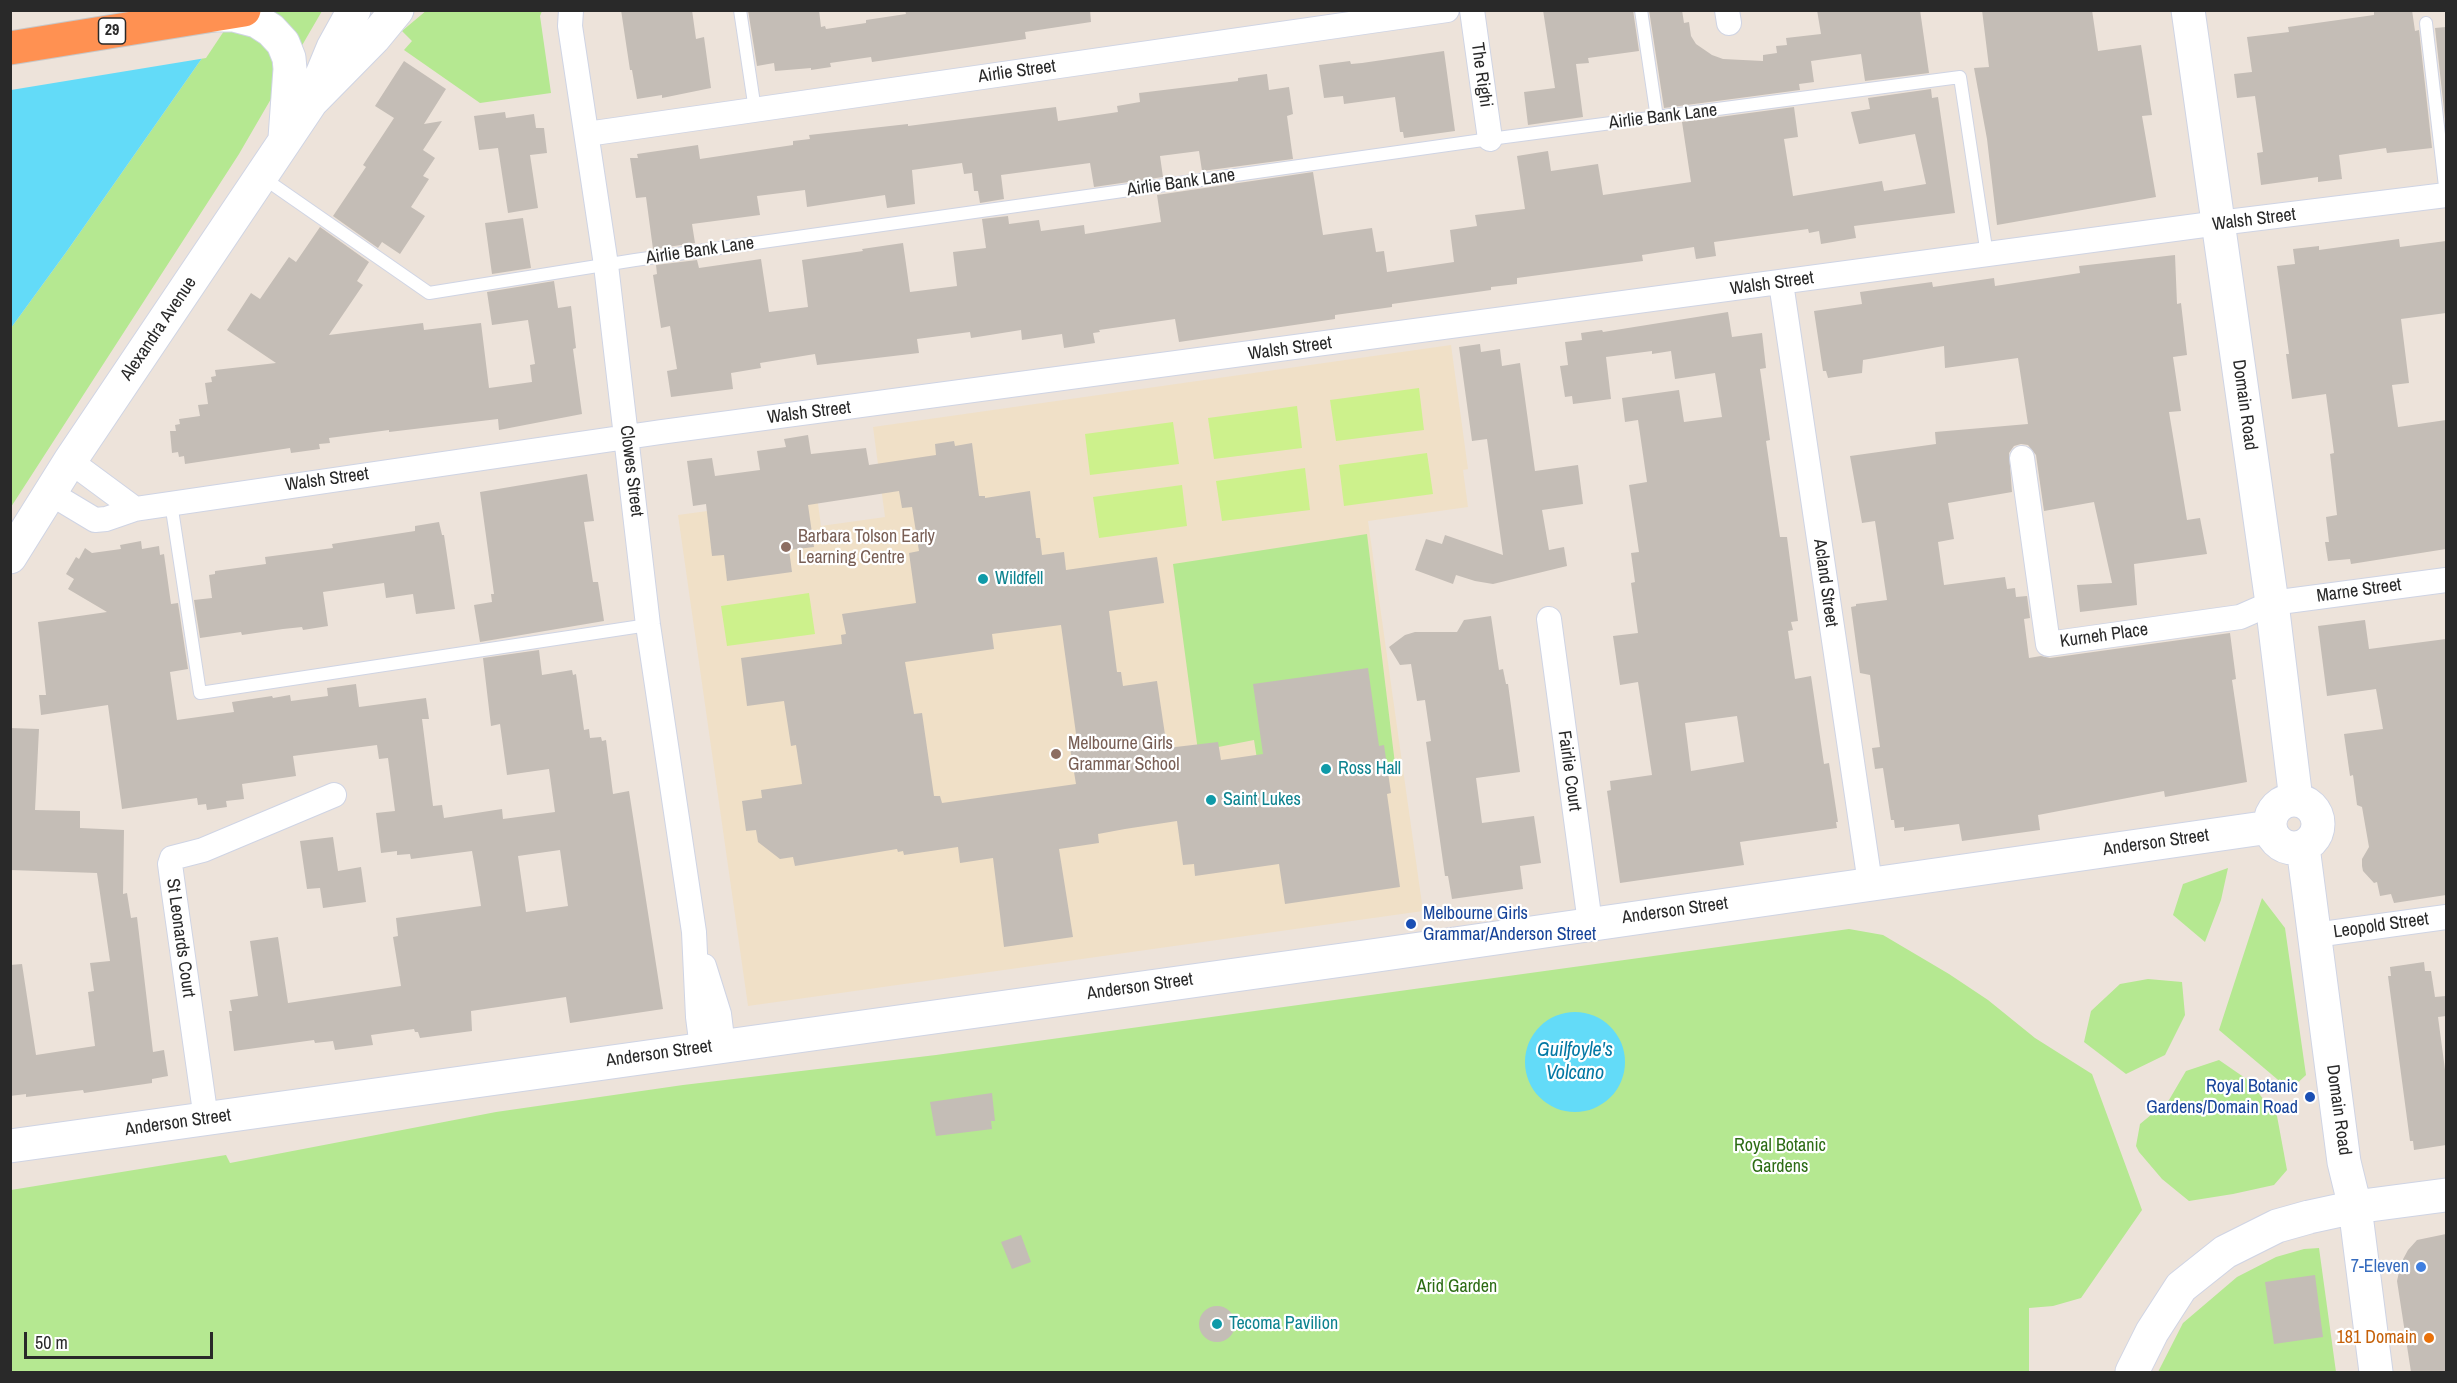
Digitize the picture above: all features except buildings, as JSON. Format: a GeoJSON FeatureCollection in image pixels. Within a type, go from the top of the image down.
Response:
{"type":"FeatureCollection","features":[{"type":"Feature","properties":{"kind":"highway","name":"29"},"geometry":{"type":"LineString","coordinates":[[10,48],[240,16]]}},
{"type":"Feature","properties":{"kind":"street","name":"Alexandra Avenue"},"geometry":{"type":"LineString","coordinates":[[311,102],[333,48],[354,10]]}},
{"type":"Feature","properties":{"kind":"street","name":"Alexandra Avenue"},"geometry":{"type":"LineString","coordinates":[[10,557],[70,461],[311,102],[374,39],[397,10]]}},
{"type":"Feature","properties":{"kind":"street","name":"Clowes Street"},"geometry":{"type":"LineString","coordinates":[[571,10],[570,26],[606,265],[648,625],[694,932],[718,1014],[713,1047]]}},
{"type":"Feature","properties":{"kind":"street","name":"Airlie Street"},"geometry":{"type":"LineString","coordinates":[[587,134],[1447,10]]}},
{"type":"Feature","properties":{"kind":"street","name":"The Righi"},"geometry":{"type":"LineString","coordinates":[[1472,10],[1490,139]]}},
{"type":"Feature","properties":{"kind":"street","name":"Domain Road"},"geometry":{"type":"LineString","coordinates":[[2188,10],[2272,603],[2296,800]]}},
{"type":"Feature","properties":{"kind":"street"},"geometry":{"type":"LineString","coordinates":[[240,16],[283,43],[289,58],[285,140]]}},
{"type":"Feature","properties":{"kind":"street","name":"Walsh Street"},"geometry":{"type":"LineString","coordinates":[[50,493],[95,520],[106,519],[135,509],[171,503],[627,437],[2446,195]]}},
{"type":"Feature","properties":{"kind":"street","name":"Acland Street"},"geometry":{"type":"LineString","coordinates":[[1781,283],[1870,883]]}},
{"type":"Feature","properties":{"kind":"street","name":"Kurneh Place"},"geometry":{"type":"LineString","coordinates":[[2022,458],[2048,644],[2240,616],[2272,603]]}},
{"type":"Feature","properties":{"kind":"street"},"geometry":{"type":"LineString","coordinates":[[70,461],[135,509]]}},
{"type":"Feature","properties":{"kind":"street","name":"Marne Street"},"geometry":{"type":"LineString","coordinates":[[2272,603],[2446,580]]}},
{"type":"Feature","properties":{"kind":"street","name":"Fairlie Court"},"geometry":{"type":"LineString","coordinates":[[1549,619],[1590,923]]}},
{"type":"Feature","properties":{"kind":"street","name":"St Leonards Court"},"geometry":{"type":"LineString","coordinates":[[206,1119],[170,864],[172,858],[203,850],[334,795]]}},
{"type":"Feature","properties":{"kind":"street"},"geometry":{"type":"LineString","coordinates":[[2296,800],[2310,806],[2318,825],[2314,838],[2303,847],[2296,849],[2276,841],[2270,827],[2270,820],[2277,807],[2296,800]]}},
{"type":"Feature","properties":{"kind":"street","name":"Anderson Street"},"geometry":{"type":"LineString","coordinates":[[10,1146],[2270,827]]}},
{"type":"Feature","properties":{"kind":"street","name":"Domain Road"},"geometry":{"type":"LineString","coordinates":[[2303,847],[2344,1162],[2355,1208],[2376,1372]]}},
{"type":"Feature","properties":{"kind":"street","name":"Leopold Street"},"geometry":{"type":"LineString","coordinates":[[2314,935],[2446,916]]}},
{"type":"Feature","properties":{"kind":"street"},"geometry":{"type":"LineString","coordinates":[[2132,1372],[2152,1332],[2181,1287],[2225,1252],[2277,1226],[2355,1208],[2446,1195]]}},
{"type":"Feature","properties":{"kind":"lane"},"geometry":{"type":"LineString","coordinates":[[740,10],[755,110]]}},
{"type":"Feature","properties":{"kind":"lane"},"geometry":{"type":"LineString","coordinates":[[1641,10],[1657,118]]}},
{"type":"Feature","properties":{"kind":"lane"},"geometry":{"type":"LineString","coordinates":[[2426,23],[2446,195]]}},
{"type":"Feature","properties":{"kind":"lane","name":"Airlie Bank Lane"},"geometry":{"type":"LineString","coordinates":[[261,176],[429,293],[606,265],[1490,139],[1960,77],[1987,255]]}},
{"type":"Feature","properties":{"kind":"lane"},"geometry":{"type":"LineString","coordinates":[[171,503],[200,693],[648,625]]}},
{"type":"Feature","properties":{"kind":"shaded area","name":"Melbourne Girls Grammar School"},"geometry":{"type":"Polygon","coordinates":[[[1451,345],[1468,469],[1463,470],[1468,507],[1368,521],[1423,911],[748,1006],[678,515],[817,496],[821,526],[885,517],[873,427],[1451,345]]]}},
{"type":"Feature","properties":{"kind":"green space"},"geometry":{"type":"Polygon","coordinates":[[[427,10],[542,11],[540,16],[551,93],[480,103],[404,50],[412,41],[402,31],[427,10]]]}},
{"type":"Feature","properties":{"kind":"green space"},"geometry":{"type":"Polygon","coordinates":[[[235,11],[322,11],[239,154],[11,507],[11,328],[235,11]]]}},
{"type":"Feature","properties":{"kind":"green space"},"geometry":{"type":"Polygon","coordinates":[[[1419,388],[1424,430],[1336,441],[1330,400],[1419,388]]]}},
{"type":"Feature","properties":{"kind":"green space"},"geometry":{"type":"Polygon","coordinates":[[[1297,406],[1302,448],[1214,459],[1208,418],[1297,406]]]}},
{"type":"Feature","properties":{"kind":"green space"},"geometry":{"type":"Polygon","coordinates":[[[1173,422],[1179,464],[1090,475],[1085,434],[1173,422]]]}},
{"type":"Feature","properties":{"kind":"green space"},"geometry":{"type":"Polygon","coordinates":[[[1427,453],[1433,494],[1344,506],[1339,465],[1427,453]]]}},
{"type":"Feature","properties":{"kind":"green space"},"geometry":{"type":"Polygon","coordinates":[[[1305,468],[1310,510],[1222,521],[1216,481],[1305,468]]]}},
{"type":"Feature","properties":{"kind":"green space"},"geometry":{"type":"Polygon","coordinates":[[[1182,485],[1187,526],[1099,538],[1093,497],[1182,485]]]}},
{"type":"Feature","properties":{"kind":"green space"},"geometry":{"type":"Polygon","coordinates":[[[1367,534],[1395,764],[1261,785],[1254,740],[1198,751],[1173,564],[1367,534]]]}},
{"type":"Feature","properties":{"kind":"green space"},"geometry":{"type":"Polygon","coordinates":[[[809,593],[815,634],[727,646],[721,606],[809,593]]]}},
{"type":"Feature","properties":{"kind":"green space"},"geometry":{"type":"Polygon","coordinates":[[[2228,868],[2221,900],[2205,942],[2173,915],[2183,884],[2228,868]]]}},
{"type":"Feature","properties":{"kind":"green space"},"geometry":{"type":"Polygon","coordinates":[[[2262,898],[2285,928],[2306,1075],[2290,1090],[2219,1030],[2262,898]]]}},
{"type":"Feature","properties":{"kind":"green space","name":"Royal Botanic Gardens"},"geometry":{"type":"Polygon","coordinates":[[[1849,929],[1883,935],[1949,974],[1988,1000],[2035,1038],[2092,1074],[2142,1210],[2081,1298],[2053,1306],[2029,1308],[2029,1372],[11,1372],[11,1190],[226,1155],[230,1163],[496,1112],[683,1085],[936,1055],[1849,929]]]}},
{"type":"Feature","properties":{"kind":"green space"},"geometry":{"type":"Polygon","coordinates":[[[2148,979],[2182,982],[2185,1015],[2165,1055],[2126,1074],[2084,1042],[2091,1011],[2120,984],[2148,979]]]}},
{"type":"Feature","properties":{"kind":"green space"},"geometry":{"type":"Polygon","coordinates":[[[2219,1060],[2248,1080],[2277,1116],[2287,1170],[2274,1185],[2189,1201],[2162,1179],[2139,1152],[2136,1146],[2140,1124],[2169,1100],[2186,1071],[2219,1060]]]}},
{"type":"Feature","properties":{"kind":"green space"},"geometry":{"type":"Polygon","coordinates":[[[2319,1248],[2336,1372],[2158,1372],[2183,1323],[2237,1277],[2276,1257],[2304,1249],[2319,1248]]]}},
{"type":"Feature","properties":{"kind":"water"},"geometry":{"type":"Polygon","coordinates":[[[11,11],[235,11],[11,328],[11,11]]]}},
{"type":"Feature","properties":{"kind":"water","name":"Guilfoyle's Volcano"},"geometry":{"type":"Polygon","coordinates":[[[1575,1012],[1603,1020],[1617,1034],[1625,1062],[1617,1090],[1603,1104],[1575,1112],[1547,1104],[1533,1090],[1525,1062],[1533,1034],[1547,1020],[1575,1012]]]}},
{"type":"Feature","properties":{"kind":"pier"},"geometry":{"type":"Polygon","coordinates":[[[238,10],[206,58],[11,90],[11,11],[238,10]]]}},
{"type":"Feature","properties":{"kind":"place","name":"Barbara Tolson Early Learning Centre"},"geometry":{"type":"Point","coordinates":[786,547]}},
{"type":"Feature","properties":{"kind":"place","name":"Wildfell"},"geometry":{"type":"Point","coordinates":[983,579]}},
{"type":"Feature","properties":{"kind":"place","name":"Melbourne Girls Grammar School"},"geometry":{"type":"Point","coordinates":[1056,754]}},
{"type":"Feature","properties":{"kind":"place","name":"Ross Hall"},"geometry":{"type":"Point","coordinates":[1326,769]}},
{"type":"Feature","properties":{"kind":"place","name":"Saint Lukes"},"geometry":{"type":"Point","coordinates":[1211,800]}},
{"type":"Feature","properties":{"kind":"place","name":"Melbourne Girls Grammar/Anderson Street"},"geometry":{"type":"Point","coordinates":[1411,924]}},
{"type":"Feature","properties":{"kind":"place","name":"Royal Botanic Gardens/Domain Road"},"geometry":{"type":"Point","coordinates":[2310,1097]}},
{"type":"Feature","properties":{"kind":"place","name":"7-Eleven"},"geometry":{"type":"Point","coordinates":[2421,1267]}},
{"type":"Feature","properties":{"kind":"place","name":"Tecoma Pavilion"},"geometry":{"type":"Point","coordinates":[1217,1324]}},
{"type":"Feature","properties":{"kind":"place","name":"181 Domain"},"geometry":{"type":"Point","coordinates":[2429,1338]}},
{"type":"Feature","properties":{"kind":"park label","name":"Arid Garden"},"geometry":{"type":"Point","coordinates":[1457,1287]}}]}
